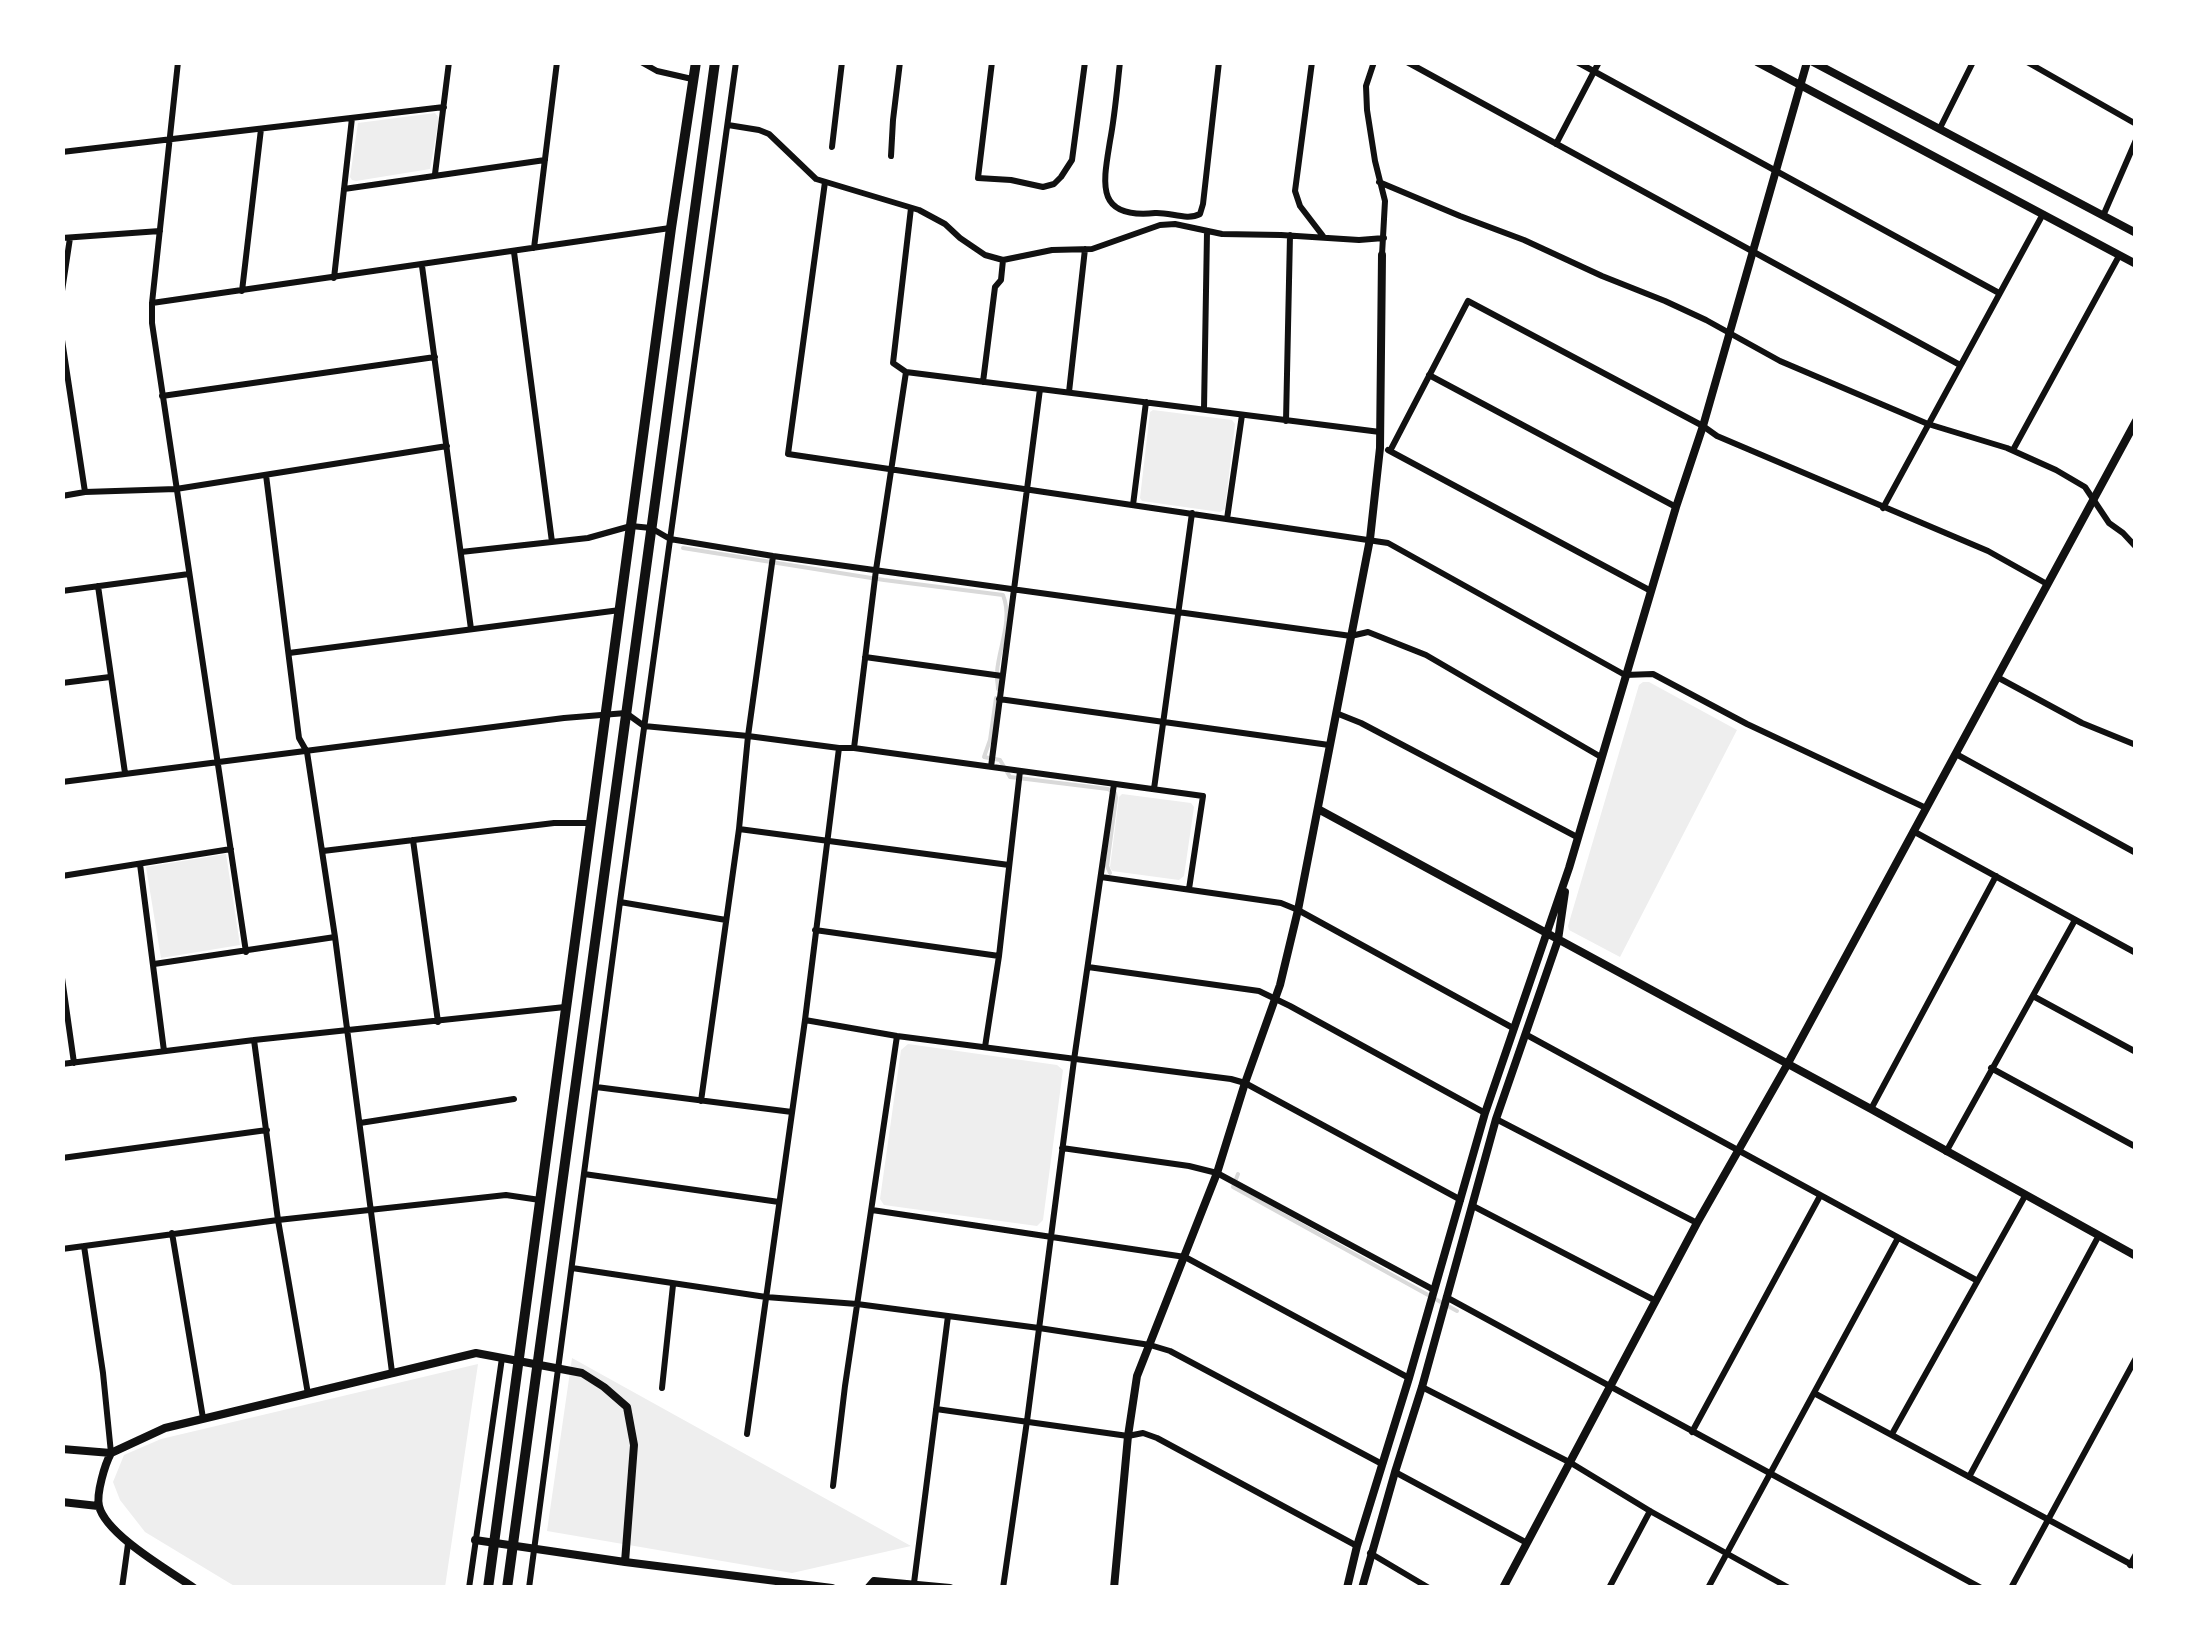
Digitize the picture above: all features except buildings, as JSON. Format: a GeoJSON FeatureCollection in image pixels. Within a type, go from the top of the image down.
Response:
{"type":"FeatureCollection","features":[{"type":"Feature","properties":{"kind":"highway"},"geometry":{"type":"LineString","coordinates":[[488,1588],[696,62]]}},
{"type":"Feature","properties":{"kind":"highway"},"geometry":{"type":"LineString","coordinates":[[507,1588],[716,62]]}},
{"type":"Feature","properties":{"kind":"street"},"geometry":{"type":"LineString","coordinates":[[178,62],[152,324],[246,952]]}},
{"type":"Feature","properties":{"kind":"street"},"geometry":{"type":"LineString","coordinates":[[435,174],[449,62]]}},
{"type":"Feature","properties":{"kind":"street"},"geometry":{"type":"LineString","coordinates":[[534,248],[557,62]]}},
{"type":"Feature","properties":{"kind":"street"},"geometry":{"type":"LineString","coordinates":[[641,62],[665,74],[694,79]]}},
{"type":"Feature","properties":{"kind":"street"},"geometry":{"type":"LineString","coordinates":[[529,1588],[736,62]]}},
{"type":"Feature","properties":{"kind":"street"},"geometry":{"type":"LineString","coordinates":[[832,147],[842,62]]}},
{"type":"Feature","properties":{"kind":"street"},"geometry":{"type":"LineString","coordinates":[[891,156],[900,62]]}},
{"type":"Feature","properties":{"kind":"street"},"geometry":{"type":"LineString","coordinates":[[992,62],[978,178],[1043,187],[1062,177],[1072,160],[1085,62]]}},
{"type":"Feature","properties":{"kind":"street"},"geometry":{"type":"LineString","coordinates":[[1120,62],[1105,185],[1115,207],[1123,212],[1170,213],[1190,218],[1200,214],[1219,62]]}},
{"type":"Feature","properties":{"kind":"street"},"geometry":{"type":"LineString","coordinates":[[1312,62],[1296,191],[1300,206],[1324,237]]}},
{"type":"Feature","properties":{"kind":"street"},"geometry":{"type":"LineString","coordinates":[[1114,1588],[1137,1376],[1217,1173],[1275,998],[1298,910],[1370,539],[1380,448],[1385,201],[1367,110],[1366,86],[1374,62]]}},
{"type":"Feature","properties":{"kind":"street"},"geometry":{"type":"LineString","coordinates":[[1407,62],[1960,365]]}},
{"type":"Feature","properties":{"kind":"street"},"geometry":{"type":"LineString","coordinates":[[1576,62],[1999,293]]}},
{"type":"Feature","properties":{"kind":"street"},"geometry":{"type":"LineString","coordinates":[[1556,144],[1600,62]]}},
{"type":"Feature","properties":{"kind":"street"},"geometry":{"type":"LineString","coordinates":[[1757,62],[2136,264]]}},
{"type":"Feature","properties":{"kind":"street"},"geometry":{"type":"LineString","coordinates":[[1347,1588],[1485,1112],[1569,868],[1810,62],[2136,233]]}},
{"type":"Feature","properties":{"kind":"street"},"geometry":{"type":"LineString","coordinates":[[1940,128],[1973,62]]}},
{"type":"Feature","properties":{"kind":"street"},"geometry":{"type":"LineString","coordinates":[[2027,62],[2136,124]]}},
{"type":"Feature","properties":{"kind":"street"},"geometry":{"type":"LineString","coordinates":[[62,152],[444,106]]}},
{"type":"Feature","properties":{"kind":"street"},"geometry":{"type":"LineString","coordinates":[[334,278],[352,118]]}},
{"type":"Feature","properties":{"kind":"street"},"geometry":{"type":"LineString","coordinates":[[728,125],[769,134],[806,170],[825,182],[912,208],[945,224],[985,255],[1002,260],[1105,245],[1160,225],[1175,224],[1222,234],[1384,238]]}},
{"type":"Feature","properties":{"kind":"street"},"geometry":{"type":"LineString","coordinates":[[242,291],[261,129]]}},
{"type":"Feature","properties":{"kind":"street"},"geometry":{"type":"LineString","coordinates":[[2104,216],[2136,140]]}},
{"type":"Feature","properties":{"kind":"street"},"geometry":{"type":"LineString","coordinates":[[344,189],[545,160]]}},
{"type":"Feature","properties":{"kind":"street"},"geometry":{"type":"LineString","coordinates":[[825,182],[788,454],[1388,543],[1625,674],[1653,674],[1747,724],[1926,808]]}},
{"type":"Feature","properties":{"kind":"street"},"geometry":{"type":"LineString","coordinates":[[1379,182],[1665,301],[1780,361],[1928,424],[2013,450],[2085,487],[2109,523],[2136,548]]}},
{"type":"Feature","properties":{"kind":"street"},"geometry":{"type":"LineString","coordinates":[[912,208],[893,363],[906,372],[1380,432]]}},
{"type":"Feature","properties":{"kind":"street"},"geometry":{"type":"LineString","coordinates":[[1883,508],[2043,214]]}},
{"type":"Feature","properties":{"kind":"street"},"geometry":{"type":"LineString","coordinates":[[152,303],[672,228]]}},
{"type":"Feature","properties":{"kind":"street"},"geometry":{"type":"LineString","coordinates":[[62,291],[66,238],[160,232]]}},
{"type":"Feature","properties":{"kind":"street"},"geometry":{"type":"LineString","coordinates":[[1204,409],[1207,232]]}},
{"type":"Feature","properties":{"kind":"street"},"geometry":{"type":"LineString","coordinates":[[1286,421],[1290,235]]}},
{"type":"Feature","properties":{"kind":"street"},"geometry":{"type":"LineString","coordinates":[[1069,392],[1085,249]]}},
{"type":"Feature","properties":{"kind":"street"},"geometry":{"type":"LineString","coordinates":[[514,252],[552,542]]}},
{"type":"Feature","properties":{"kind":"street"},"geometry":{"type":"LineString","coordinates":[[2013,450],[2119,256]]}},
{"type":"Feature","properties":{"kind":"street"},"geometry":{"type":"LineString","coordinates":[[983,382],[1002,260]]}},
{"type":"Feature","properties":{"kind":"street"},"geometry":{"type":"LineString","coordinates":[[422,266],[471,629]]}},
{"type":"Feature","properties":{"kind":"street"},"geometry":{"type":"LineString","coordinates":[[1390,451],[1468,300],[1717,436],[1988,551],[2047,584]]}},
{"type":"Feature","properties":{"kind":"street"},"geometry":{"type":"LineString","coordinates":[[62,340],[85,492]]}},
{"type":"Feature","properties":{"kind":"street"},"geometry":{"type":"LineString","coordinates":[[162,396],[435,358]]}},
{"type":"Feature","properties":{"kind":"street"},"geometry":{"type":"LineString","coordinates":[[854,748],[906,372]]}},
{"type":"Feature","properties":{"kind":"street"},"geometry":{"type":"LineString","coordinates":[[1429,375],[1676,507]]}},
{"type":"Feature","properties":{"kind":"street"},"geometry":{"type":"LineString","coordinates":[[991,767],[1040,389]]}},
{"type":"Feature","properties":{"kind":"street"},"geometry":{"type":"LineString","coordinates":[[1134,504],[1146,402]]}},
{"type":"Feature","properties":{"kind":"street"},"geometry":{"type":"LineString","coordinates":[[62,404],[72,403]]}},
{"type":"Feature","properties":{"kind":"street"},"geometry":{"type":"LineString","coordinates":[[1227,519],[1242,415]]}},
{"type":"Feature","properties":{"kind":"street"},"geometry":{"type":"LineString","coordinates":[[1503,1588],[2136,421]]}},
{"type":"Feature","properties":{"kind":"street"},"geometry":{"type":"LineString","coordinates":[[62,496],[176,489],[448,446]]}},
{"type":"Feature","properties":{"kind":"street"},"geometry":{"type":"LineString","coordinates":[[1380,448],[1651,591]]}},
{"type":"Feature","properties":{"kind":"street"},"geometry":{"type":"LineString","coordinates":[[266,475],[300,738],[307,752],[323,851],[392,1372]]}},
{"type":"Feature","properties":{"kind":"street"},"geometry":{"type":"LineString","coordinates":[[1154,789],[1192,513]]}},
{"type":"Feature","properties":{"kind":"street"},"geometry":{"type":"LineString","coordinates":[[461,552],[588,538],[631,526],[651,528],[670,540],[773,556],[1351,636],[1368,632],[1426,655],[1601,757]]}},
{"type":"Feature","properties":{"kind":"street"},"geometry":{"type":"LineString","coordinates":[[701,1101],[773,556]]}},
{"type":"Feature","properties":{"kind":"street"},"geometry":{"type":"LineString","coordinates":[[62,591],[189,574]]}},
{"type":"Feature","properties":{"kind":"street"},"geometry":{"type":"LineString","coordinates":[[98,586],[125,772]]}},
{"type":"Feature","properties":{"kind":"street"},"geometry":{"type":"LineString","coordinates":[[289,653],[620,610]]}},
{"type":"Feature","properties":{"kind":"street"},"geometry":{"type":"LineString","coordinates":[[865,657],[1002,676]]}},
{"type":"Feature","properties":{"kind":"street"},"geometry":{"type":"LineString","coordinates":[[62,684],[110,677]]}},
{"type":"Feature","properties":{"kind":"street"},"geometry":{"type":"LineString","coordinates":[[1997,677],[2082,723],[2136,745]]}},
{"type":"Feature","properties":{"kind":"street"},"geometry":{"type":"LineString","coordinates":[[999,699],[1330,744]]}},
{"type":"Feature","properties":{"kind":"street"},"geometry":{"type":"LineString","coordinates":[[62,782],[606,713],[626,714],[644,726],[854,748],[1203,796],[1189,889]]}},
{"type":"Feature","properties":{"kind":"street"},"geometry":{"type":"LineString","coordinates":[[1336,713],[1578,837]]}},
{"type":"Feature","properties":{"kind":"street"},"geometry":{"type":"LineString","coordinates":[[747,1434],[839,748]]}},
{"type":"Feature","properties":{"kind":"street"},"geometry":{"type":"LineString","coordinates":[[1956,754],[2136,853]]}},
{"type":"Feature","properties":{"kind":"street"},"geometry":{"type":"LineString","coordinates":[[985,1047],[1000,956],[1020,771]]}},
{"type":"Feature","properties":{"kind":"street"},"geometry":{"type":"LineString","coordinates":[[1002,1588],[1114,784]]}},
{"type":"Feature","properties":{"kind":"street"},"geometry":{"type":"LineString","coordinates":[[1318,809],[2136,1256]]}},
{"type":"Feature","properties":{"kind":"street"},"geometry":{"type":"LineString","coordinates":[[323,851],[591,822]]}},
{"type":"Feature","properties":{"kind":"street"},"geometry":{"type":"LineString","coordinates":[[739,829],[1009,866]]}},
{"type":"Feature","properties":{"kind":"street"},"geometry":{"type":"LineString","coordinates":[[1913,830],[2136,954]]}},
{"type":"Feature","properties":{"kind":"street"},"geometry":{"type":"LineString","coordinates":[[413,840],[438,1022]]}},
{"type":"Feature","properties":{"kind":"street"},"geometry":{"type":"LineString","coordinates":[[62,876],[231,849]]}},
{"type":"Feature","properties":{"kind":"street"},"geometry":{"type":"LineString","coordinates":[[140,864],[164,1051]]}},
{"type":"Feature","properties":{"kind":"street"},"geometry":{"type":"LineString","coordinates":[[1362,1588],[1496,1120],[1558,940],[1569,868]]}},
{"type":"Feature","properties":{"kind":"street"},"geometry":{"type":"LineString","coordinates":[[1871,1109],[1996,876]]}},
{"type":"Feature","properties":{"kind":"street"},"geometry":{"type":"LineString","coordinates":[[1101,877],[1281,903],[1298,910],[1976,1280]]}},
{"type":"Feature","properties":{"kind":"street"},"geometry":{"type":"LineString","coordinates":[[620,902],[726,920]]}},
{"type":"Feature","properties":{"kind":"street"},"geometry":{"type":"LineString","coordinates":[[1946,1152],[2075,920]]}},
{"type":"Feature","properties":{"kind":"street"},"geometry":{"type":"LineString","coordinates":[[816,930],[1000,956]]}},
{"type":"Feature","properties":{"kind":"street"},"geometry":{"type":"LineString","coordinates":[[154,964],[335,937]]}},
{"type":"Feature","properties":{"kind":"street"},"geometry":{"type":"LineString","coordinates":[[1088,967],[1259,992],[1275,998],[1496,1120],[1698,1223]]}},
{"type":"Feature","properties":{"kind":"street"},"geometry":{"type":"LineString","coordinates":[[62,978],[74,1063]]}},
{"type":"Feature","properties":{"kind":"street"},"geometry":{"type":"LineString","coordinates":[[2033,996],[2136,1052]]}},
{"type":"Feature","properties":{"kind":"street"},"geometry":{"type":"LineString","coordinates":[[62,1064],[566,1007]]}},
{"type":"Feature","properties":{"kind":"street"},"geometry":{"type":"LineString","coordinates":[[805,1020],[897,1036],[1245,1082],[1657,1302]]}},
{"type":"Feature","properties":{"kind":"street"},"geometry":{"type":"LineString","coordinates":[[833,1486],[897,1036]]}},
{"type":"Feature","properties":{"kind":"street"},"geometry":{"type":"LineString","coordinates":[[254,1040],[278,1220],[308,1394]]}},
{"type":"Feature","properties":{"kind":"street"},"geometry":{"type":"LineString","coordinates":[[1991,1068],[2136,1147]]}},
{"type":"Feature","properties":{"kind":"street"},"geometry":{"type":"LineString","coordinates":[[596,1087],[792,1112]]}},
{"type":"Feature","properties":{"kind":"street"},"geometry":{"type":"LineString","coordinates":[[360,1123],[514,1099]]}},
{"type":"Feature","properties":{"kind":"street"},"geometry":{"type":"LineString","coordinates":[[62,1158],[267,1130]]}},
{"type":"Feature","properties":{"kind":"street"},"geometry":{"type":"LineString","coordinates":[[1062,1148],[1217,1173],[1981,1588]]}},
{"type":"Feature","properties":{"kind":"street"},"geometry":{"type":"LineString","coordinates":[[584,1174],[780,1202]]}},
{"type":"Feature","properties":{"kind":"street"},"geometry":{"type":"LineString","coordinates":[[62,1249],[506,1195],[540,1200]]}},
{"type":"Feature","properties":{"kind":"street"},"geometry":{"type":"LineString","coordinates":[[1692,1432],[1820,1196]]}},
{"type":"Feature","properties":{"kind":"street"},"geometry":{"type":"LineString","coordinates":[[1892,1434],[2024,1196]]}},
{"type":"Feature","properties":{"kind":"street"},"geometry":{"type":"LineString","coordinates":[[872,1210],[1185,1257],[1571,1463],[1789,1588]]}},
{"type":"Feature","properties":{"kind":"street"},"geometry":{"type":"LineString","coordinates":[[172,1233],[203,1418]]}},
{"type":"Feature","properties":{"kind":"street"},"geometry":{"type":"LineString","coordinates":[[1969,1477],[2098,1237]]}},
{"type":"Feature","properties":{"kind":"street"},"geometry":{"type":"LineString","coordinates":[[1708,1588],[1898,1238]]}},
{"type":"Feature","properties":{"kind":"street"},"geometry":{"type":"LineString","coordinates":[[84,1246],[110,1453],[98,1506]]}},
{"type":"Feature","properties":{"kind":"street"},"geometry":{"type":"LineString","coordinates":[[572,1268],[766,1297],[857,1304],[1039,1328],[1170,1351],[1528,1544]]}},
{"type":"Feature","properties":{"kind":"street"},"geometry":{"type":"LineString","coordinates":[[662,1388],[674,1284]]}},
{"type":"Feature","properties":{"kind":"street"},"geometry":{"type":"LineString","coordinates":[[914,1583],[948,1316]]}},
{"type":"Feature","properties":{"kind":"street"},"geometry":{"type":"LineString","coordinates":[[62,1450],[110,1453],[165,1428],[476,1353],[582,1373],[626,1407],[634,1445],[625,1562]]}},
{"type":"Feature","properties":{"kind":"street"},"geometry":{"type":"LineString","coordinates":[[468,1588],[502,1358]]}},
{"type":"Feature","properties":{"kind":"street"},"geometry":{"type":"LineString","coordinates":[[2010,1588],[2136,1358]]}},
{"type":"Feature","properties":{"kind":"street"},"geometry":{"type":"LineString","coordinates":[[1814,1393],[2133,1566],[2136,1554]]}},
{"type":"Feature","properties":{"kind":"street"},"geometry":{"type":"LineString","coordinates":[[936,1409],[1128,1436],[1143,1433],[1157,1438],[1429,1588]]}},
{"type":"Feature","properties":{"kind":"street"},"geometry":{"type":"LineString","coordinates":[[62,1502],[98,1506],[128,1544],[194,1588]]}},
{"type":"Feature","properties":{"kind":"street"},"geometry":{"type":"LineString","coordinates":[[1609,1588],[1650,1510]]}},
{"type":"Feature","properties":{"kind":"street"},"geometry":{"type":"LineString","coordinates":[[475,1540],[832,1588]]}},
{"type":"Feature","properties":{"kind":"street"},"geometry":{"type":"LineString","coordinates":[[122,1588],[128,1544]]}},
{"type":"Feature","properties":{"kind":"street"},"geometry":{"type":"LineString","coordinates":[[868,1588],[874,1581],[950,1588]]}},
{"type":"Feature","properties":{"kind":"shaded area"},"geometry":{"type":"Polygon","coordinates":[[[435,113],[439,118],[430,169],[352,180],[358,123],[435,113]]]}},
{"type":"Feature","properties":{"kind":"shaded area"},"geometry":{"type":"Polygon","coordinates":[[[1153,410],[1232,420],[1235,424],[1225,509],[1220,512],[1142,501],[1153,410]]]}},
{"type":"Feature","properties":{"kind":"shaded area"},"geometry":{"type":"Polygon","coordinates":[[[1643,682],[1737,730],[1620,957],[1568,926],[1643,682]]]}},
{"type":"Feature","properties":{"kind":"shaded area"},"geometry":{"type":"Polygon","coordinates":[[[1122,794],[1191,803],[1194,807],[1184,876],[1179,880],[1112,871],[1122,794]]]}},
{"type":"Feature","properties":{"kind":"shaded area"},"geometry":{"type":"Polygon","coordinates":[[[226,854],[240,945],[161,958],[146,867],[226,854]]]}},
{"type":"Feature","properties":{"kind":"shaded area"},"geometry":{"type":"Polygon","coordinates":[[[908,1044],[1057,1065],[1063,1070],[1043,1220],[1037,1226],[884,1205],[880,1199],[901,1050],[908,1044]]]}},
{"type":"Feature","properties":{"kind":"shaded area"},"geometry":{"type":"Polygon","coordinates":[[[572,1358],[911,1546],[792,1573],[547,1531],[572,1358]]]}},
{"type":"Feature","properties":{"kind":"shaded area"},"geometry":{"type":"Polygon","coordinates":[[[478,1364],[445,1587],[236,1587],[145,1532],[120,1500],[113,1482],[124,1455],[161,1439],[478,1364]]]}},
{"type":"Feature","properties":{"kind":"waterway"},"geometry":{"type":"LineString","coordinates":[[683,548],[1003,595],[1007,614],[997,672],[998,689]]}},
{"type":"Feature","properties":{"kind":"waterway"},"geometry":{"type":"LineString","coordinates":[[996,698],[984,757],[1000,760],[1010,777],[1115,793],[1107,866],[1110,873]]}},
{"type":"Feature","properties":{"kind":"waterway"},"geometry":{"type":"LineString","coordinates":[[1238,1174],[1233,1187],[1457,1311]]}}]}
